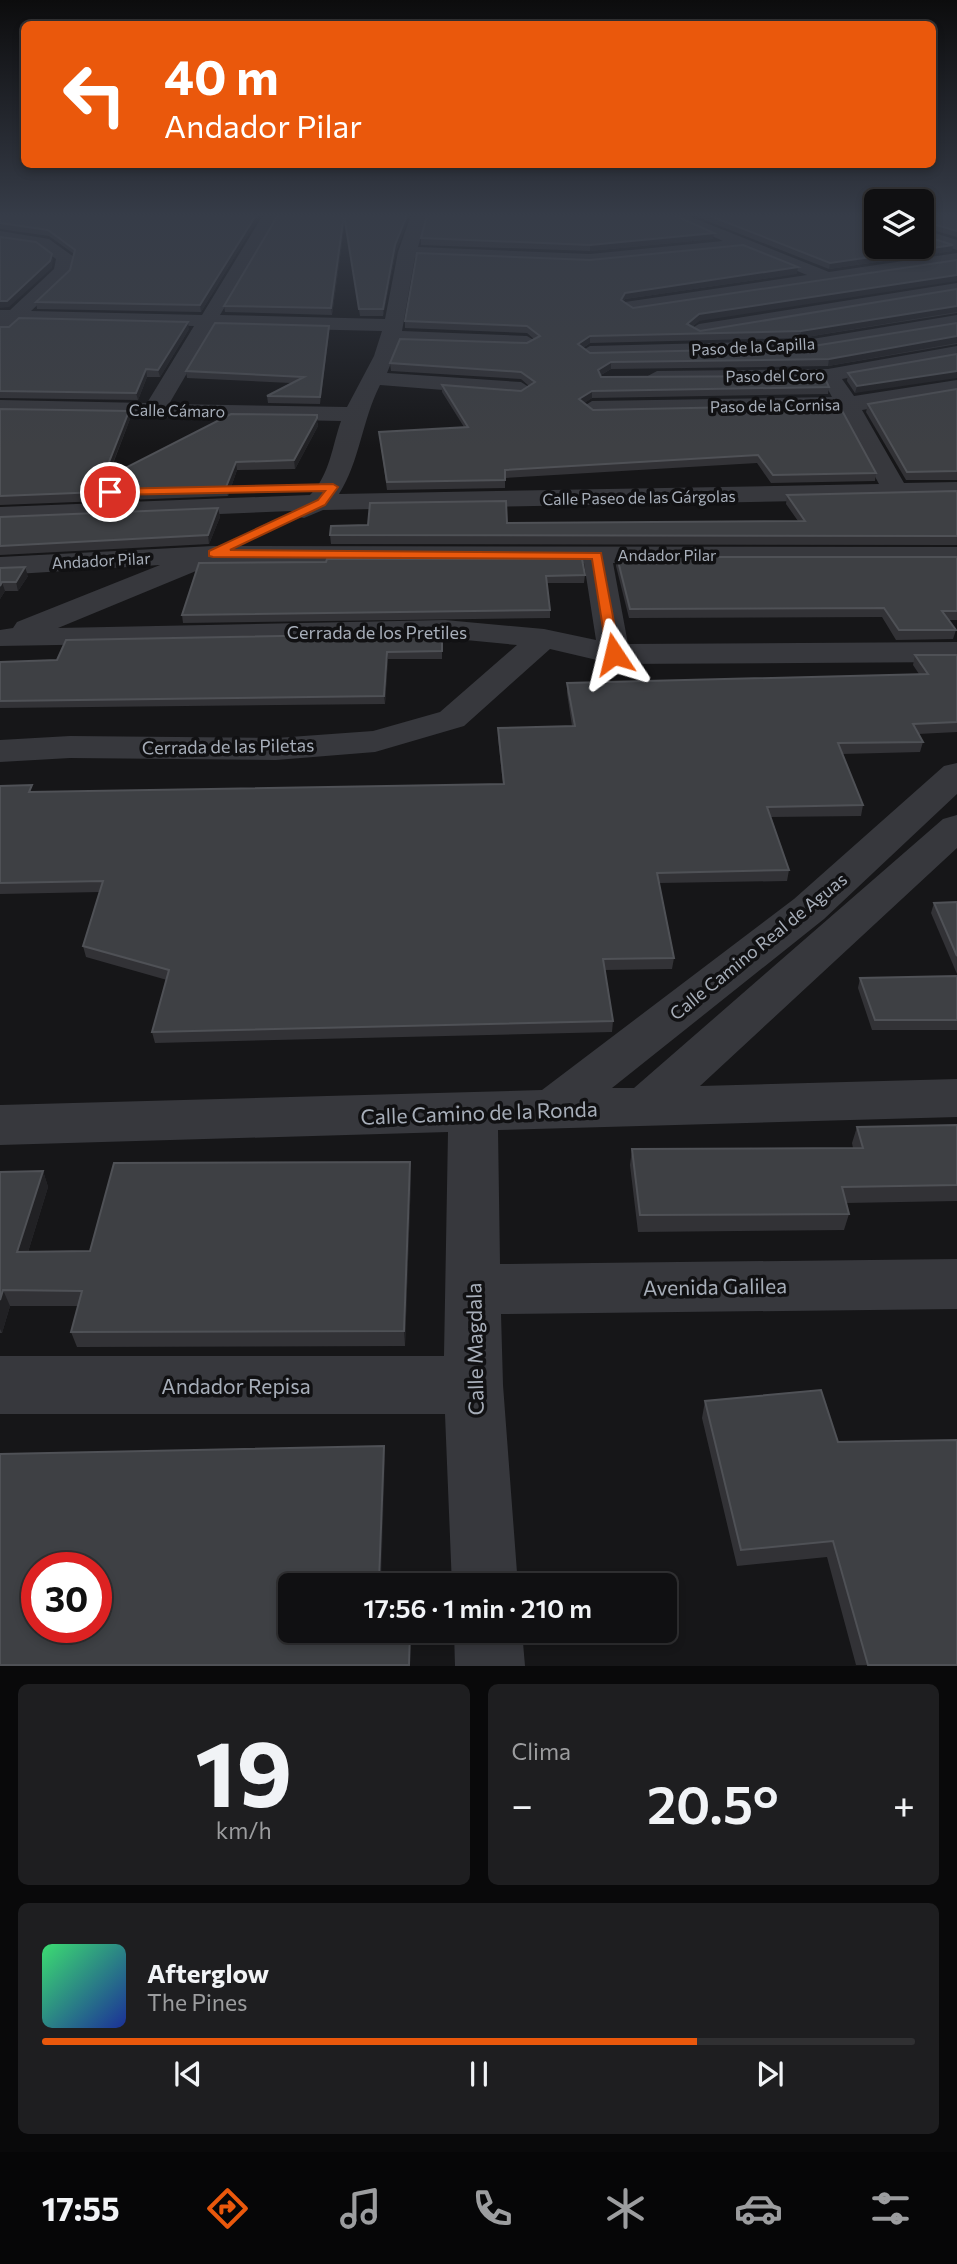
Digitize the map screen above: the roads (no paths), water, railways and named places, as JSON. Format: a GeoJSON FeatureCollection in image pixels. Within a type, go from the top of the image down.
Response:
{"type":"FeatureCollection","features":[{"type":"Feature","properties":{"kind":"street"},"geometry":{"type":"LineString","coordinates":[[5,321],[38,293]]}},
{"type":"Feature","properties":{"kind":"street"},"geometry":{"type":"LineString","coordinates":[[154,410],[224,293]]}},
{"type":"Feature","properties":{"kind":"street"},"geometry":{"type":"LineString","coordinates":[[3,640],[213,554],[327,495],[355,414],[373,379],[391,331],[399,293]]}},
{"type":"Feature","properties":{"kind":"street"},"geometry":{"type":"LineString","coordinates":[[632,306],[722,293]]}},
{"type":"Feature","properties":{"kind":"street"},"geometry":{"type":"LineString","coordinates":[[876,293],[957,321]]}},
{"type":"Feature","properties":{"kind":"street"},"geometry":{"type":"LineString","coordinates":[[666,335],[926,293]]}},
{"type":"Feature","properties":{"kind":"street"},"geometry":{"type":"LineString","coordinates":[[761,320],[800,347],[856,404],[892,484]]}},
{"type":"Feature","properties":{"kind":"street"},"geometry":{"type":"LineString","coordinates":[[5,321],[206,323],[391,331],[527,342]]}},
{"type":"Feature","properties":{"kind":"street","name":"Paso de la Capilla"},"geometry":{"type":"LineString","coordinates":[[590,352],[800,347],[957,321]]}},
{"type":"Feature","properties":{"kind":"street","name":"Paso del Coro"},"geometry":{"type":"LineString","coordinates":[[633,377],[828,375],[957,352]]}},
{"type":"Feature","properties":{"kind":"street"},"geometry":{"type":"LineString","coordinates":[[373,379],[521,389]]}},
{"type":"Feature","properties":{"kind":"street","name":"Paso de la Cornisa"},"geometry":{"type":"LineString","coordinates":[[592,408],[856,404],[957,387]]}},
{"type":"Feature","properties":{"kind":"street"},"geometry":{"type":"LineString","coordinates":[[856,404],[957,400]]}},
{"type":"Feature","properties":{"kind":"street","name":"Calle Cámaro"},"geometry":{"type":"LineString","coordinates":[[0,407],[355,414]]}},
{"type":"Feature","properties":{"kind":"street","name":"Calle Paseo de las Gárgolas"},"geometry":{"type":"LineString","coordinates":[[327,495],[753,524],[892,484],[957,474]]}},
{"type":"Feature","properties":{"kind":"street","name":"Calle Paseo de las Gárgolas"},"geometry":{"type":"LineString","coordinates":[[327,495],[892,484],[957,491]]}},
{"type":"Feature","properties":{"kind":"street"},"geometry":{"type":"LineString","coordinates":[[0,497],[327,495]]}},
{"type":"Feature","properties":{"kind":"street"},"geometry":{"type":"LineString","coordinates":[[0,515],[327,495]]}},
{"type":"Feature","properties":{"kind":"street","name":"Andador Pilar"},"geometry":{"type":"LineString","coordinates":[[0,566],[213,554],[597,555],[753,524],[957,555]]}},
{"type":"Feature","properties":{"kind":"street"},"geometry":{"type":"LineString","coordinates":[[597,555],[614,654]]}},
{"type":"Feature","properties":{"kind":"street","name":"Cerrada de los Pretiles"},"geometry":{"type":"LineString","coordinates":[[3,640],[445,629],[544,638],[614,654],[957,652]]}},
{"type":"Feature","properties":{"kind":"street","name":"Cerrada de las Piletas"},"geometry":{"type":"LineString","coordinates":[[0,751],[70,747],[301,747],[375,741],[452,719],[544,638]]}},
{"type":"Feature","properties":{"kind":"street","name":"Calle Camino Real de Aguas"},"geometry":{"type":"LineString","coordinates":[[551,1110],[809,909],[957,774]]}},
{"type":"Feature","properties":{"kind":"street"},"geometry":{"type":"LineString","coordinates":[[645,1107],[957,827]]}},
{"type":"Feature","properties":{"kind":"street","name":"Calle Camino de la Ronda"},"geometry":{"type":"LineString","coordinates":[[0,1125],[957,1098]]}},
{"type":"Feature","properties":{"kind":"street","name":"Calle Magdala"},"geometry":{"type":"LineString","coordinates":[[473,1112],[472,1385],[484,1573]]}},
{"type":"Feature","properties":{"kind":"street","name":"Avenida Galilea"},"geometry":{"type":"LineString","coordinates":[[473,1289],[957,1284]]}},
{"type":"Feature","properties":{"kind":"street","name":"Andador Repisa"},"geometry":{"type":"LineString","coordinates":[[0,1385],[472,1385]]}},
{"type":"Feature","properties":{"kind":"street"},"geometry":{"type":"LineString","coordinates":[[489,1643],[490,1665]]}}]}
